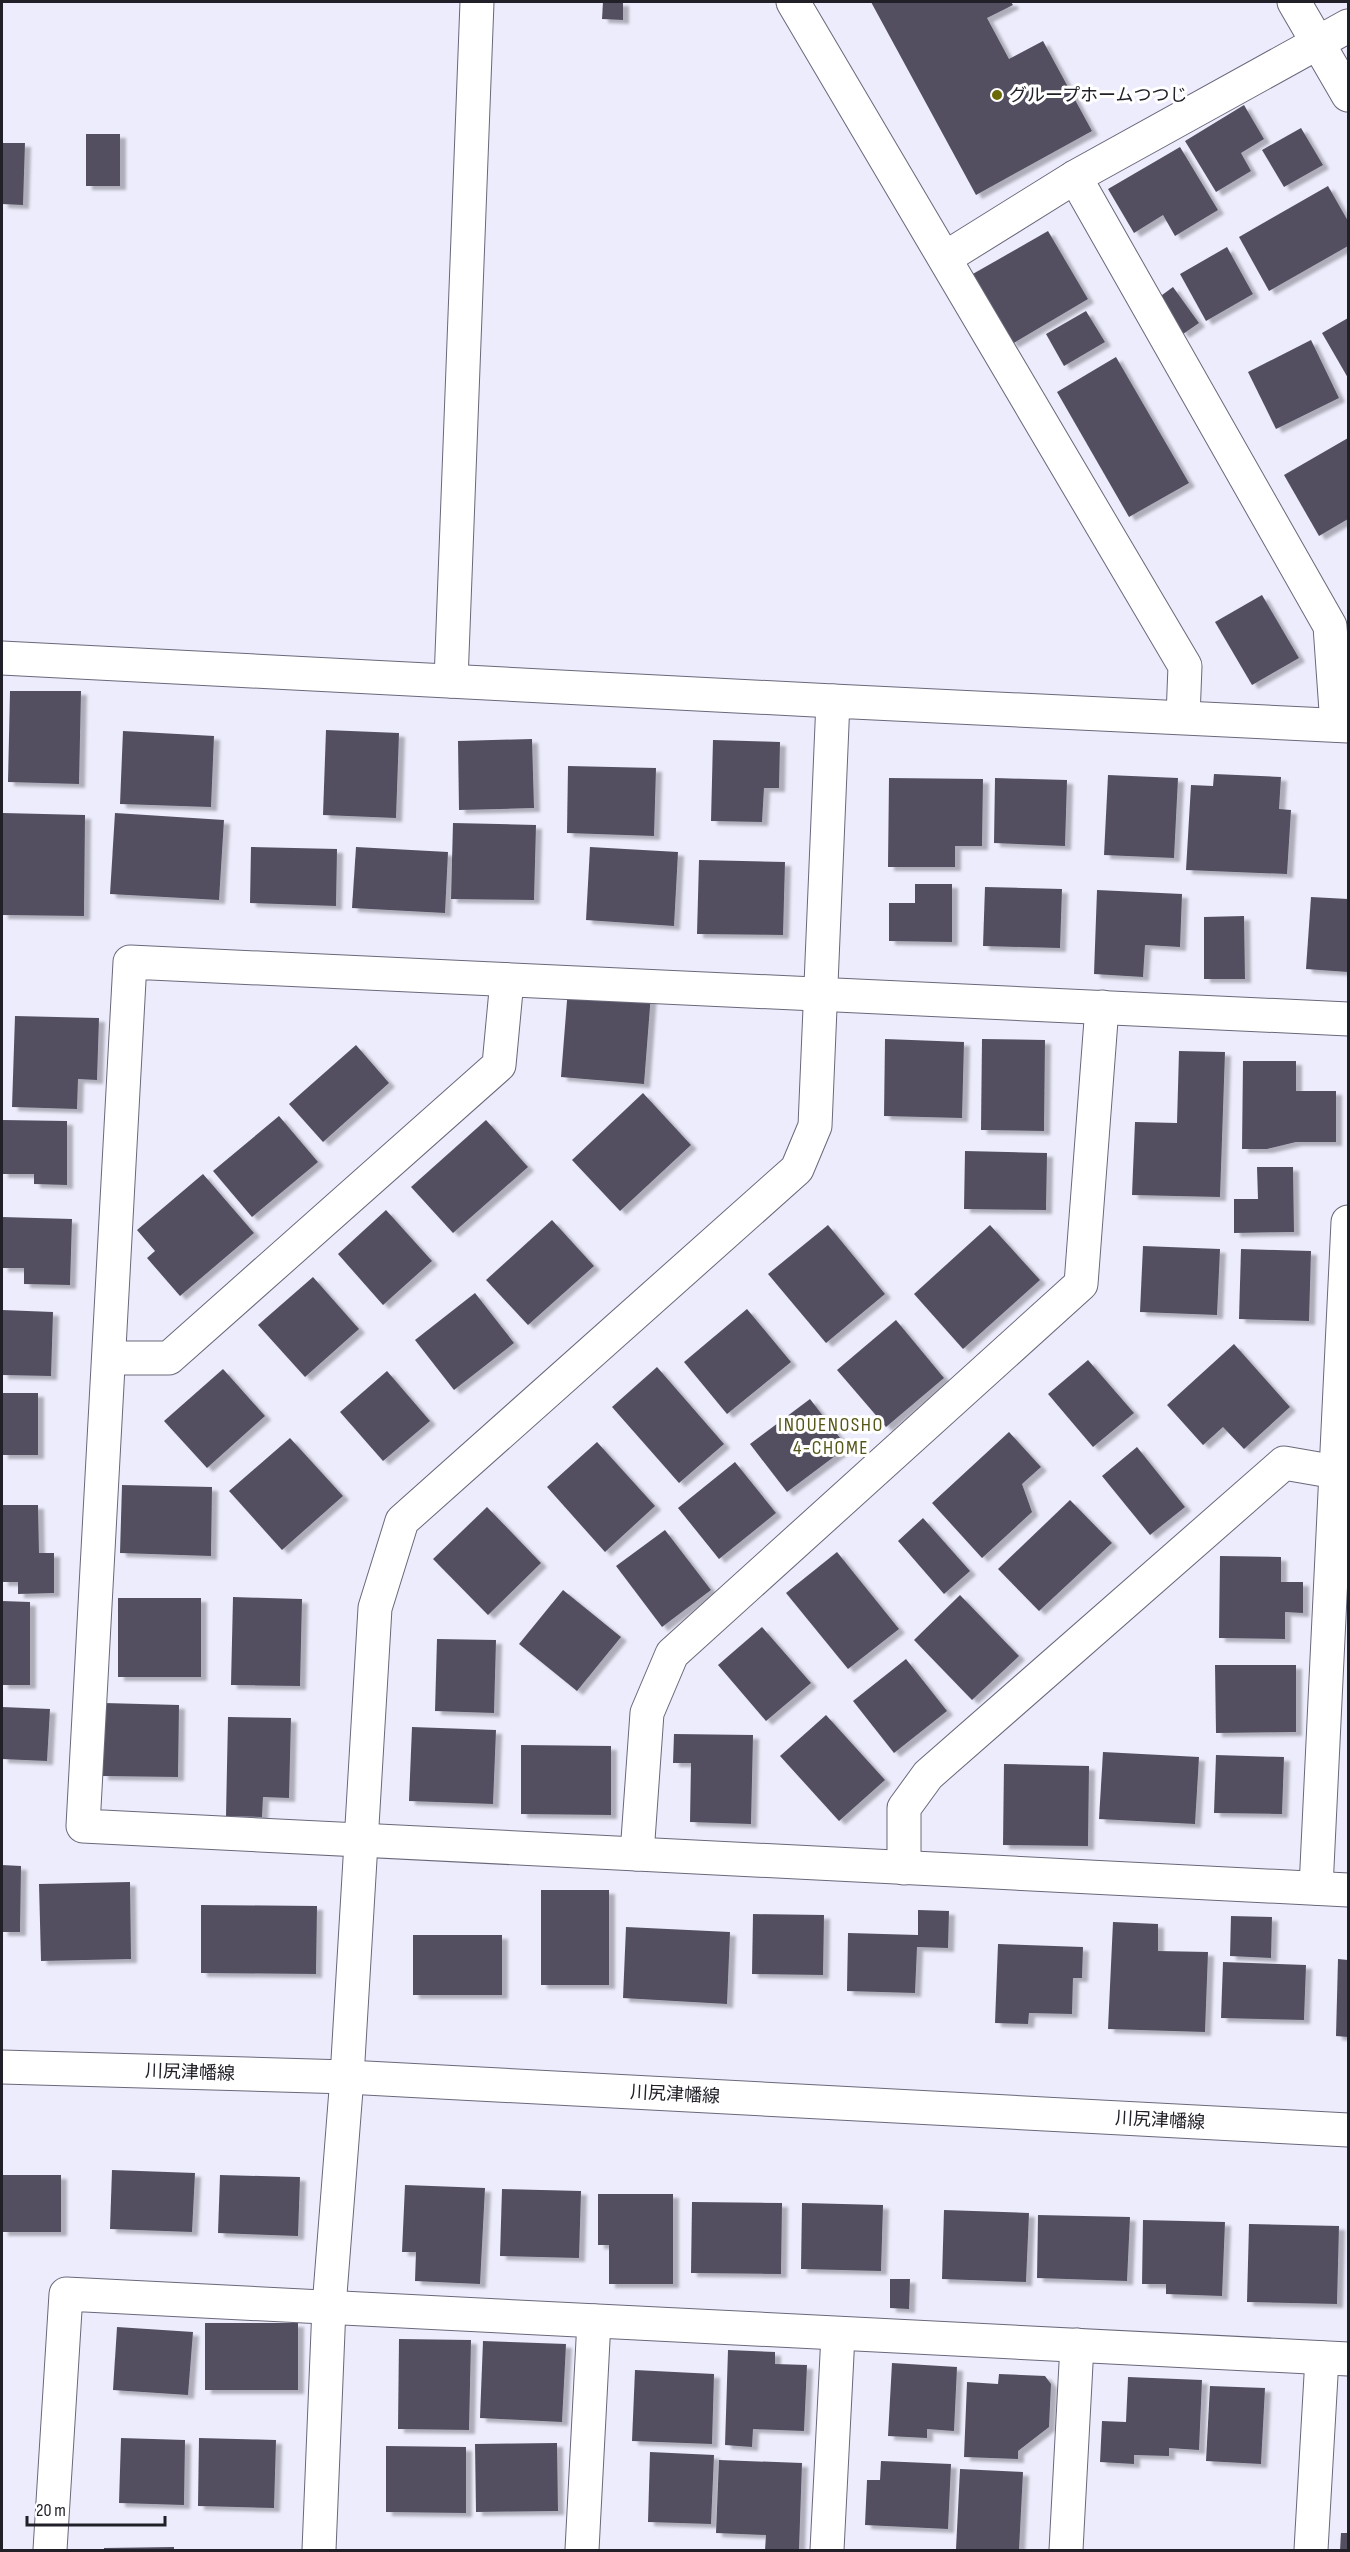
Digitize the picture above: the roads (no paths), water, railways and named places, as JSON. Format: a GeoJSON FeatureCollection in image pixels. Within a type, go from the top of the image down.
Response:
{"type":"FeatureCollection","features":[{"type":"Feature","properties":{"kind":"street"},"geometry":{"type":"LineString","coordinates":[[452,681],[477,2]]}},
{"type":"Feature","properties":{"kind":"street"},"geometry":{"type":"LineString","coordinates":[[1294,2],[1348,95]]}},
{"type":"Feature","properties":{"kind":"street"},"geometry":{"type":"LineString","coordinates":[[798,3],[1185,666],[1183,717]]}},
{"type":"Feature","properties":{"kind":"street"},"geometry":{"type":"LineString","coordinates":[[945,258],[1075,177],[1348,26]]}},
{"type":"Feature","properties":{"kind":"street"},"geometry":{"type":"LineString","coordinates":[[2,658],[1343,725],[1330,626],[1075,177]]}},
{"type":"Feature","properties":{"kind":"street"},"geometry":{"type":"LineString","coordinates":[[319,2550],[329,2307],[347,2077],[375,1608],[402,1521],[797,1169],[815,1126],[833,700]]}},
{"type":"Feature","properties":{"kind":"street"},"geometry":{"type":"LineString","coordinates":[[1348,1019],[130,962],[83,1826],[1348,1890]]}},
{"type":"Feature","properties":{"kind":"street"},"geometry":{"type":"LineString","coordinates":[[109,1358],[169,1358],[499,1065],[507,980]]}},
{"type":"Feature","properties":{"kind":"street"},"geometry":{"type":"LineString","coordinates":[[637,1854],[647,1713],[672,1654],[1081,1284],[1102,1007]]}},
{"type":"Feature","properties":{"kind":"street"},"geometry":{"type":"LineString","coordinates":[[1316,1888],[1348,1222]]}},
{"type":"Feature","properties":{"kind":"street"},"geometry":{"type":"LineString","coordinates":[[904,1868],[904,1808],[928,1775],[1284,1463],[1336,1472]]}},
{"type":"Feature","properties":{"kind":"street","name":"川尻津幡線"},"geometry":{"type":"LineString","coordinates":[[2,2067],[347,2077],[1348,2130]]}},
{"type":"Feature","properties":{"kind":"street"},"geometry":{"type":"LineString","coordinates":[[50,2550],[66,2294],[838,2335],[1335,2358],[1311,2550]]}},
{"type":"Feature","properties":{"kind":"street"},"geometry":{"type":"LineString","coordinates":[[582,2550],[594,2321]]}},
{"type":"Feature","properties":{"kind":"street"},"geometry":{"type":"LineString","coordinates":[[827,2550],[838,2335]]}},
{"type":"Feature","properties":{"kind":"street"},"geometry":{"type":"LineString","coordinates":[[1066,2550],[1077,2345]]}},
{"type":"Feature","properties":{"kind":"place","name":"グループホームつつじ"},"geometry":{"type":"Point","coordinates":[997,95]}},
{"type":"Feature","properties":{"kind":"district","name":"INOUENOSHO 4-CHOME"},"geometry":{"type":"Point","coordinates":[831,1436]}}]}
